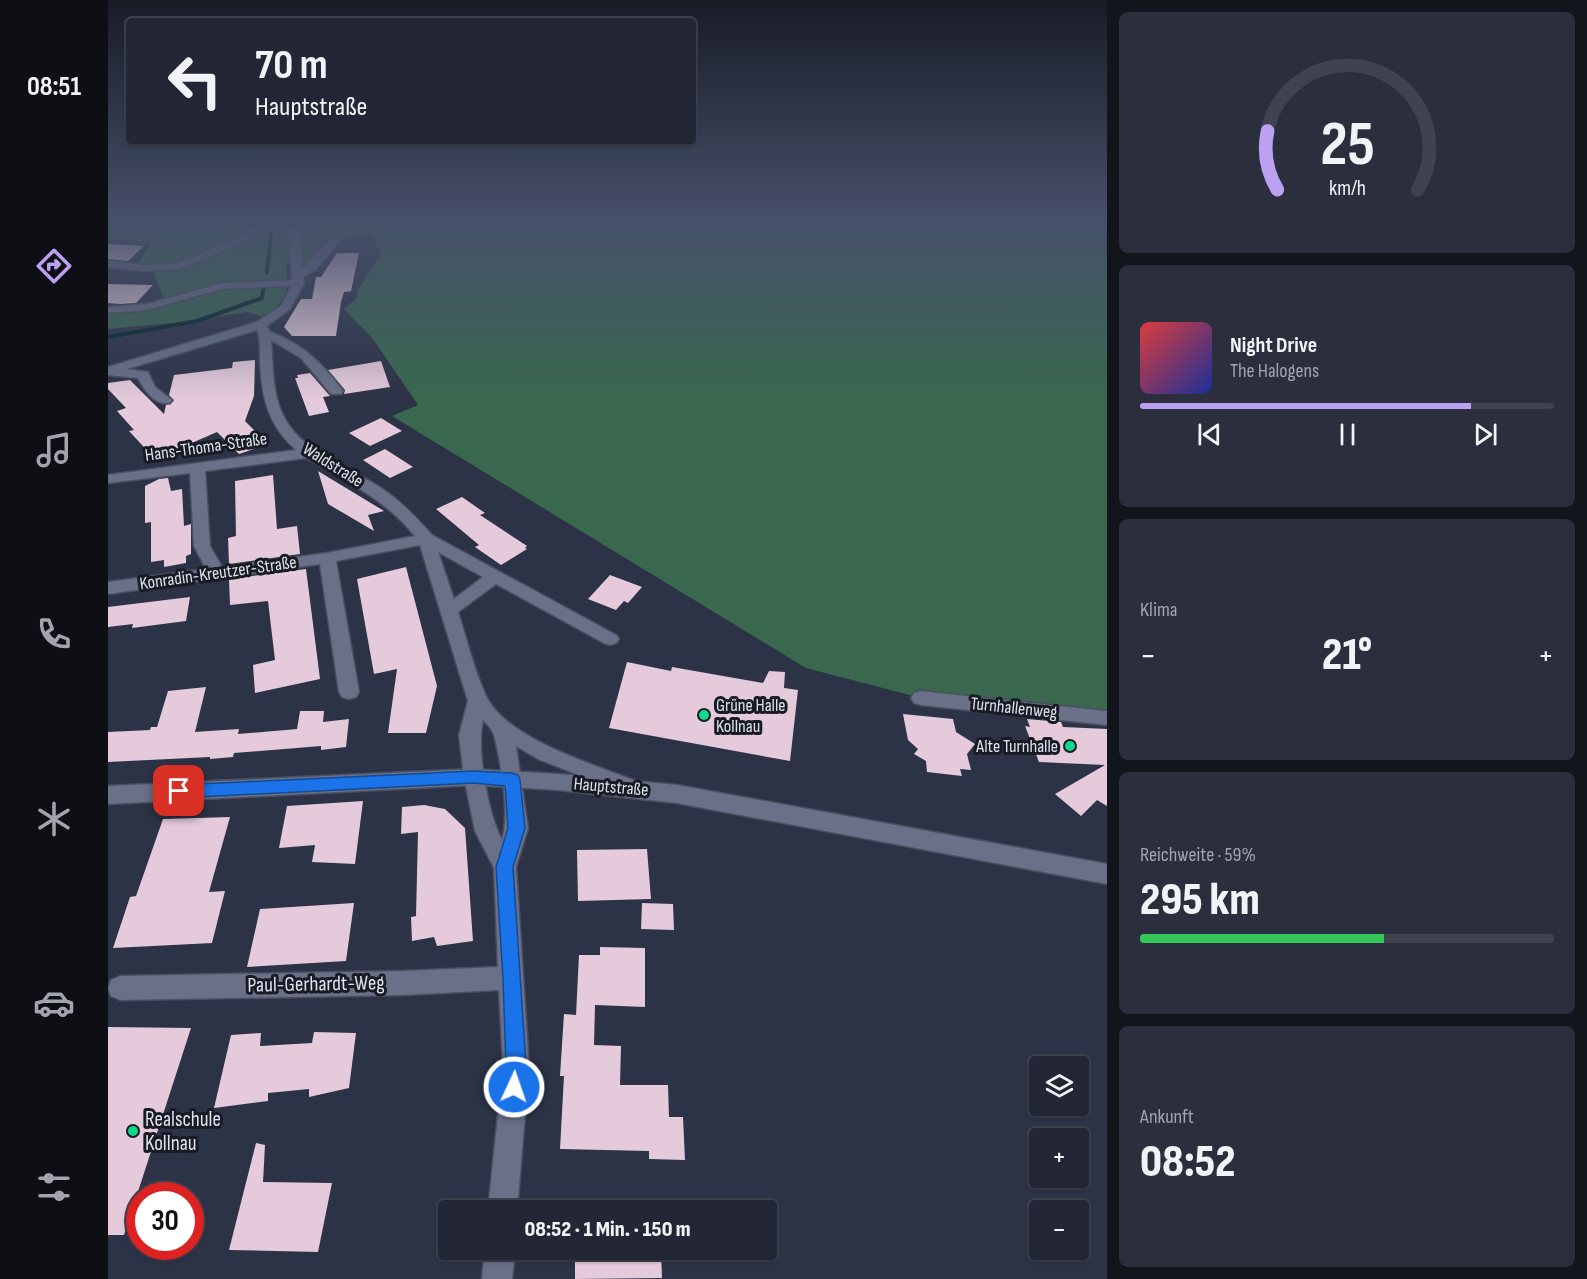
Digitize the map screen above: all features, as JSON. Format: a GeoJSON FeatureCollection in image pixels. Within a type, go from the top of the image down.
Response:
{"type":"FeatureCollection","features":[{"type":"Feature","properties":{"kind":"street"},"geometry":{"type":"LineString","coordinates":[[108,310],[144,308],[189,293],[238,284],[291,280]]}},
{"type":"Feature","properties":{"kind":"street"},"geometry":{"type":"LineString","coordinates":[[108,371],[263,329],[290,305],[299,280]]}},
{"type":"Feature","properties":{"kind":"street"},"geometry":{"type":"LineString","coordinates":[[263,329],[303,351],[336,391]]}},
{"type":"Feature","properties":{"kind":"street","name":"Waldstraße"},"geometry":{"type":"LineString","coordinates":[[263,329],[268,387],[274,411],[287,435],[308,453],[374,490],[408,517],[426,539],[478,701],[503,730],[545,753],[631,788]]}},
{"type":"Feature","properties":{"kind":"street"},"geometry":{"type":"LineString","coordinates":[[108,371],[143,375],[150,389],[165,400]]}},
{"type":"Feature","properties":{"kind":"street","name":"Hans-Thoma-Straße"},"geometry":{"type":"LineString","coordinates":[[108,479],[308,453]]}},
{"type":"Feature","properties":{"kind":"street"},"geometry":{"type":"LineString","coordinates":[[197,467],[202,546],[216,572]]}},
{"type":"Feature","properties":{"kind":"street"},"geometry":{"type":"LineString","coordinates":[[426,539],[610,639]]}},
{"type":"Feature","properties":{"kind":"street","name":"Konradin-Kreutzer-Straße"},"geometry":{"type":"LineString","coordinates":[[108,588],[327,558],[426,539]]}},
{"type":"Feature","properties":{"kind":"street"},"geometry":{"type":"LineString","coordinates":[[327,558],[349,692]]}},
{"type":"Feature","properties":{"kind":"street"},"geometry":{"type":"LineString","coordinates":[[450,610],[495,576]]}},
{"type":"Feature","properties":{"kind":"street","name":"Turnhallenweg"},"geometry":{"type":"LineString","coordinates":[[921,698],[1107,718]]}},
{"type":"Feature","properties":{"kind":"street"},"geometry":{"type":"LineString","coordinates":[[478,701],[469,735],[474,777],[486,831],[505,867]]}},
{"type":"Feature","properties":{"kind":"street"},"geometry":{"type":"LineString","coordinates":[[503,730],[512,780],[517,828],[505,867],[516,1066],[504,1200]]}},
{"type":"Feature","properties":{"kind":"street","name":"Hauptstraße"},"geometry":{"type":"LineString","coordinates":[[108,795],[474,777],[631,788],[677,794],[1107,874]]}},
{"type":"Feature","properties":{"kind":"street","name":"Paul-Gerhardt-Weg"},"geometry":{"type":"LineString","coordinates":[[120,988],[403,984],[512,978]]}},
{"type":"Feature","properties":{"kind":"street"},"geometry":{"type":"LineString","coordinates":[[497,1279],[499,1260]]}},
{"type":"Feature","properties":{"kind":"green space"},"geometry":{"type":"Polygon","coordinates":[[[156,280],[287,280],[287,289],[282,300],[278,306],[263,317],[247,312],[173,323],[108,329],[108,313],[133,313],[166,305],[156,280]]]}},
{"type":"Feature","properties":{"kind":"green space"},"geometry":{"type":"Polygon","coordinates":[[[364,280],[1107,280],[1107,718],[921,698],[806,668],[392,416],[418,405],[373,339],[344,309],[357,298],[357,291],[364,280]]]}},
{"type":"Feature","properties":{"kind":"building"},"geometry":{"type":"Polygon","coordinates":[[[316,280],[353,280],[351,291],[344,292],[336,336],[292,336],[284,327],[301,299],[312,299],[316,280]]]}},
{"type":"Feature","properties":{"kind":"building"},"geometry":{"type":"Polygon","coordinates":[[[108,284],[153,285],[136,303],[120,304],[108,303],[108,284]]]}},
{"type":"Feature","properties":{"kind":"building"},"geometry":{"type":"Polygon","coordinates":[[[255,360],[254,396],[245,421],[268,444],[239,454],[217,432],[155,459],[129,431],[134,430],[117,411],[126,408],[108,389],[108,383],[130,380],[164,414],[166,405],[174,401],[169,395],[174,375],[232,368],[233,362],[255,360]]]}},
{"type":"Feature","properties":{"kind":"building"},"geometry":{"type":"Polygon","coordinates":[[[381,361],[390,387],[344,394],[345,390],[328,370],[381,361]]]}},
{"type":"Feature","properties":{"kind":"building"},"geometry":{"type":"Polygon","coordinates":[[[310,373],[330,396],[323,397],[329,412],[309,416],[295,378],[298,378],[297,375],[310,373]]]}},
{"type":"Feature","properties":{"kind":"building"},"geometry":{"type":"Polygon","coordinates":[[[381,418],[402,431],[370,446],[349,433],[381,418]]]}},
{"type":"Feature","properties":{"kind":"building"},"geometry":{"type":"Polygon","coordinates":[[[385,449],[413,467],[390,478],[363,460],[385,449]]]}},
{"type":"Feature","properties":{"kind":"building"},"geometry":{"type":"Polygon","coordinates":[[[318,471],[384,511],[368,515],[374,531],[328,504],[318,471]]]}},
{"type":"Feature","properties":{"kind":"building"},"geometry":{"type":"Polygon","coordinates":[[[273,475],[277,529],[297,526],[300,554],[229,564],[228,538],[236,536],[235,481],[273,475]]]}},
{"type":"Feature","properties":{"kind":"building"},"geometry":{"type":"Polygon","coordinates":[[[168,478],[171,491],[182,489],[184,526],[191,524],[191,554],[186,556],[186,563],[164,567],[164,560],[151,562],[151,522],[145,523],[145,486],[159,479],[168,478]]]}},
{"type":"Feature","properties":{"kind":"building"},"geometry":{"type":"Polygon","coordinates":[[[462,497],[485,513],[480,515],[527,546],[525,548],[527,549],[501,565],[475,547],[479,545],[436,509],[462,497]]]}},
{"type":"Feature","properties":{"kind":"building"},"geometry":{"type":"Polygon","coordinates":[[[406,567],[437,686],[426,733],[388,733],[397,669],[374,674],[357,579],[406,567]]]}},
{"type":"Feature","properties":{"kind":"building"},"geometry":{"type":"Polygon","coordinates":[[[306,569],[320,679],[255,693],[253,665],[275,660],[268,601],[230,605],[229,579],[306,569]]]}},
{"type":"Feature","properties":{"kind":"building"},"geometry":{"type":"Polygon","coordinates":[[[610,575],[642,587],[628,603],[624,601],[616,610],[588,599],[610,575]]]}},
{"type":"Feature","properties":{"kind":"building"},"geometry":{"type":"Polygon","coordinates":[[[190,597],[186,621],[132,628],[133,624],[108,627],[108,607],[190,597]]]}},
{"type":"Feature","properties":{"kind":"building","name":"Grüne Halle Kollnau"},"geometry":{"type":"Polygon","coordinates":[[[627,662],[671,671],[672,667],[763,683],[769,671],[785,672],[784,688],[798,690],[790,761],[609,728],[627,662]]]}},
{"type":"Feature","properties":{"kind":"building"},"geometry":{"type":"Polygon","coordinates":[[[206,687],[195,732],[239,729],[238,734],[297,729],[300,711],[324,711],[323,722],[349,719],[346,747],[321,750],[321,746],[234,753],[233,757],[210,759],[210,757],[108,762],[108,732],[150,730],[151,727],[157,727],[168,691],[206,687]]]}},
{"type":"Feature","properties":{"kind":"building"},"geometry":{"type":"Polygon","coordinates":[[[903,714],[953,719],[956,732],[975,744],[967,754],[971,770],[960,769],[962,776],[927,772],[926,761],[914,754],[918,749],[908,740],[903,714]]]}},
{"type":"Feature","properties":{"kind":"building","name":"Alte Turnhalle"},"geometry":{"type":"Polygon","coordinates":[[[1027,719],[1061,722],[1063,727],[1107,729],[1107,806],[1097,800],[1081,816],[1055,794],[1105,765],[1039,762],[1025,726],[1030,727],[1027,719]]]}},
{"type":"Feature","properties":{"kind":"building"},"geometry":{"type":"Polygon","coordinates":[[[363,801],[355,864],[312,862],[315,845],[279,848],[287,806],[363,801]]]}},
{"type":"Feature","properties":{"kind":"building"},"geometry":{"type":"Polygon","coordinates":[[[424,805],[445,809],[465,828],[473,941],[437,946],[434,937],[412,941],[411,917],[416,916],[418,832],[401,834],[402,807],[424,805]]]}},
{"type":"Feature","properties":{"kind":"building"},"geometry":{"type":"Polygon","coordinates":[[[230,817],[209,892],[225,891],[212,943],[113,948],[130,897],[136,896],[163,819],[230,817]]]}},
{"type":"Feature","properties":{"kind":"building"},"geometry":{"type":"Polygon","coordinates":[[[647,849],[651,899],[578,901],[577,850],[647,849]]]}},
{"type":"Feature","properties":{"kind":"building"},"geometry":{"type":"Polygon","coordinates":[[[354,903],[346,961],[247,967],[260,909],[354,903]]]}},
{"type":"Feature","properties":{"kind":"building"},"geometry":{"type":"Polygon","coordinates":[[[642,903],[673,904],[674,930],[641,929],[642,903]]]}},
{"type":"Feature","properties":{"kind":"building"},"geometry":{"type":"Polygon","coordinates":[[[600,947],[645,948],[645,1007],[595,1005],[594,1045],[621,1046],[620,1085],[668,1085],[669,1117],[683,1117],[685,1160],[649,1159],[649,1151],[560,1149],[564,1076],[560,1076],[564,1014],[576,1015],[579,955],[600,955],[600,947]]]}},
{"type":"Feature","properties":{"kind":"building","name":"Realschule Kollnau"},"geometry":{"type":"Polygon","coordinates":[[[108,1027],[191,1028],[141,1182],[126,1182],[124,1235],[108,1235],[108,1027]]]}},
{"type":"Feature","properties":{"kind":"building"},"geometry":{"type":"Polygon","coordinates":[[[314,1032],[356,1033],[349,1088],[309,1097],[309,1089],[268,1093],[268,1101],[214,1108],[231,1035],[261,1033],[260,1046],[312,1043],[314,1032]]]}},
{"type":"Feature","properties":{"kind":"building"},"geometry":{"type":"Polygon","coordinates":[[[256,1143],[265,1145],[263,1182],[332,1183],[318,1252],[229,1250],[256,1143]]]}},
{"type":"Feature","properties":{"kind":"building"},"geometry":{"type":"Polygon","coordinates":[[[575,1260],[661,1260],[662,1278],[575,1279],[575,1260]]]}},
{"type":"Feature","properties":{"kind":"waterway"},"geometry":{"type":"LineString","coordinates":[[108,337],[197,321],[262,298],[264,287]]}},
{"type":"Feature","properties":{"kind":"place","name":"Grüne Halle Kollnau"},"geometry":{"type":"Point","coordinates":[704,715]}},
{"type":"Feature","properties":{"kind":"place","name":"Alte Turnhalle"},"geometry":{"type":"Point","coordinates":[1070,746]}},
{"type":"Feature","properties":{"kind":"place","name":"Realschule Kollnau"},"geometry":{"type":"Point","coordinates":[133,1131]}},
{"type":"Feature","properties":{"kind":"route"},"geometry":{"type":"LineString","coordinates":[[179,791],[474,777],[512,780],[517,828],[505,867],[516,1066],[514,1087]]}}]}
